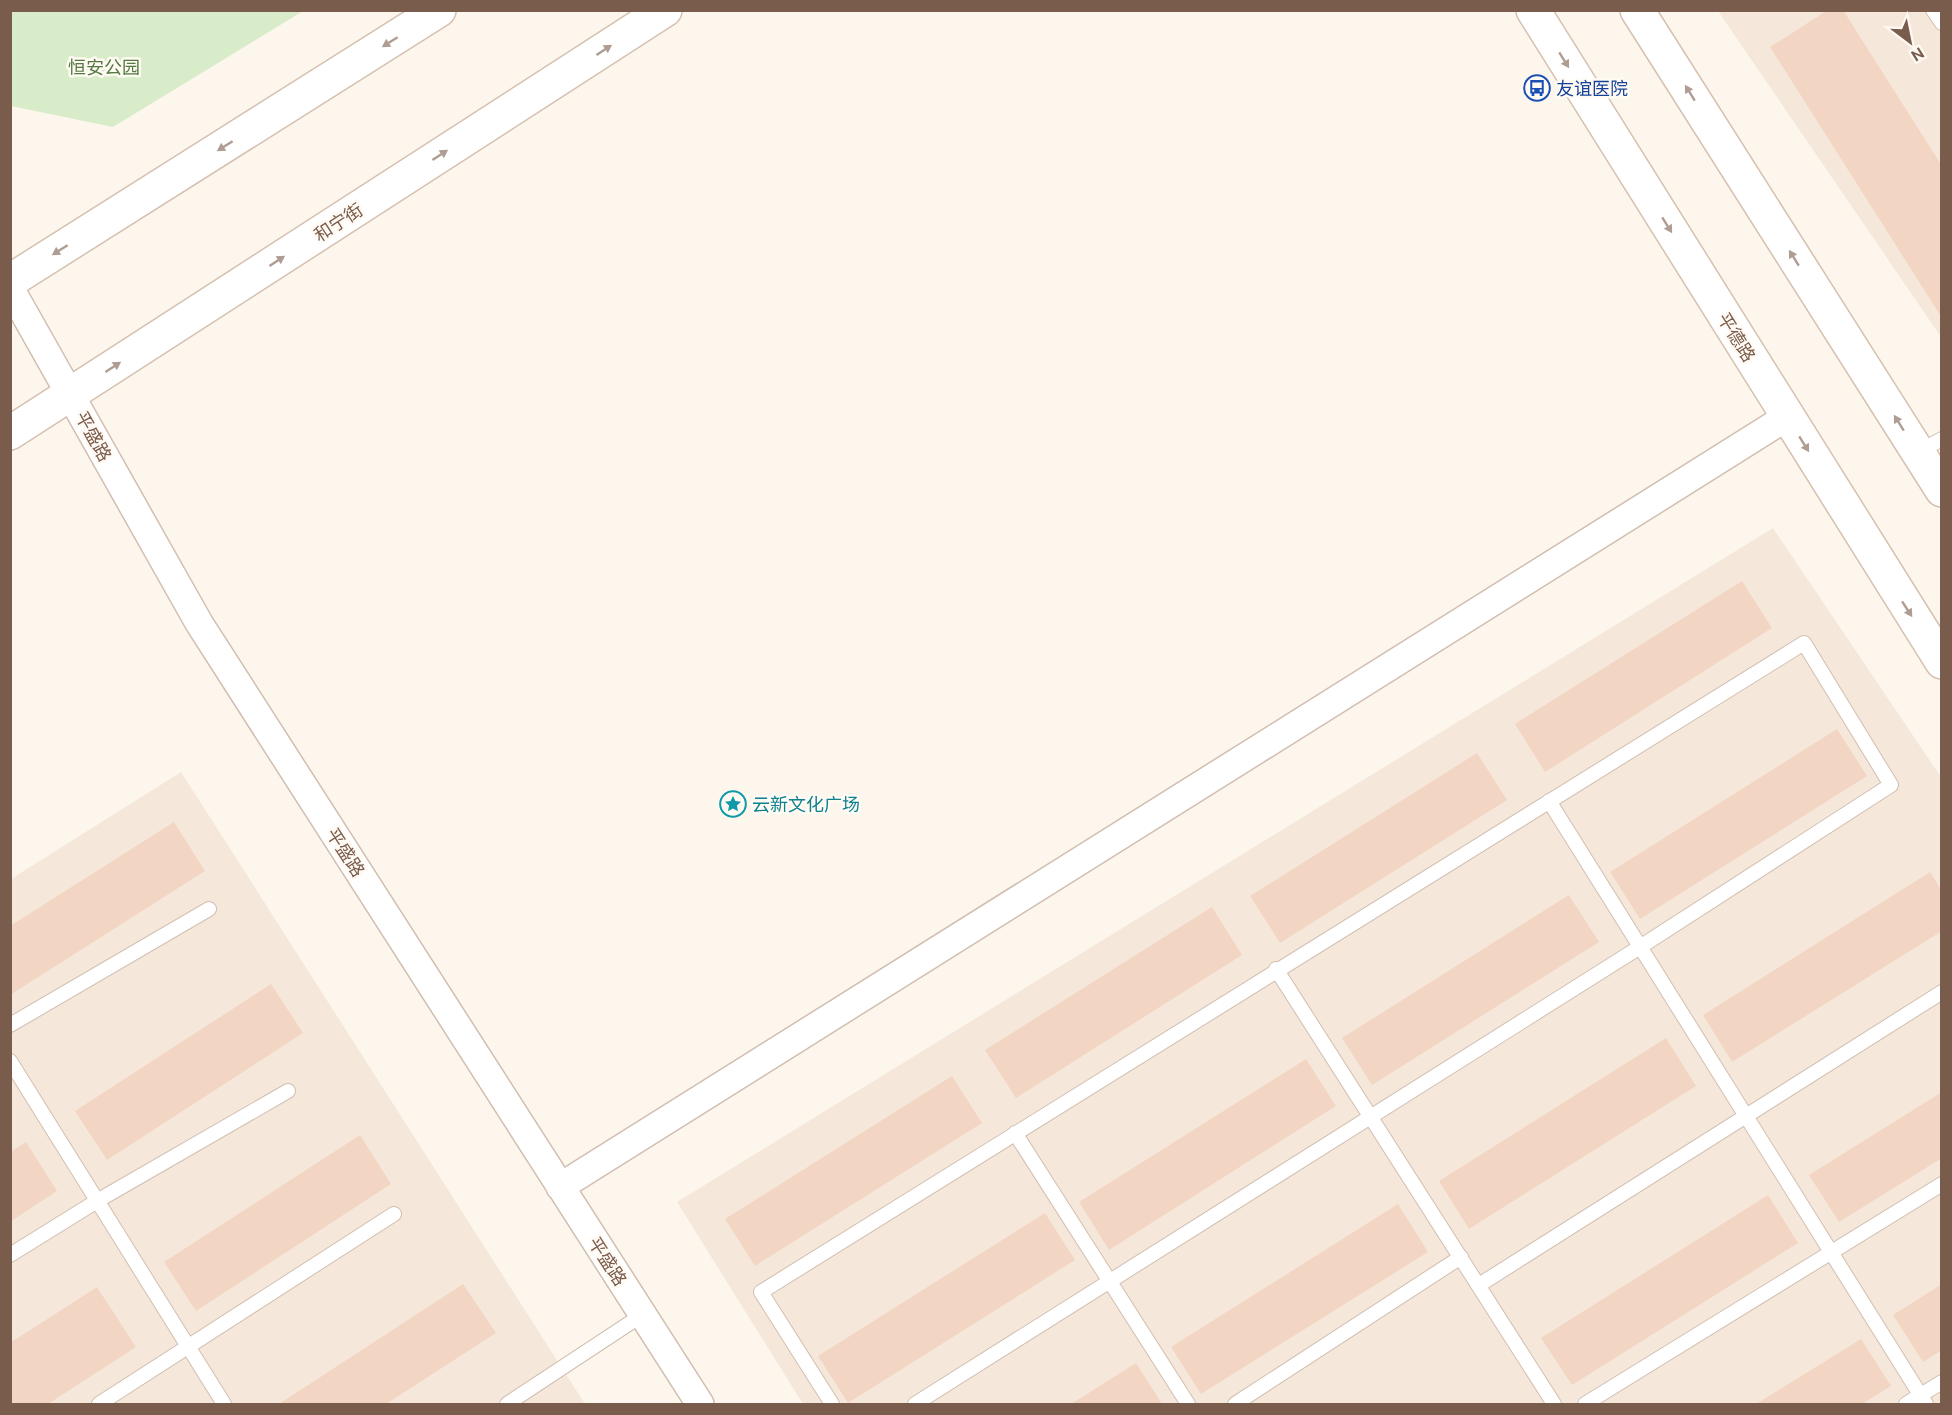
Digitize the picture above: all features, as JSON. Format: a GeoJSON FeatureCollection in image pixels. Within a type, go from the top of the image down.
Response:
{"type":"FeatureCollection","features":[{"type":"Feature","properties":{"kind":"main road"},"geometry":{"type":"LineString","coordinates":[[10,281],[439,10]]}},
{"type":"Feature","properties":{"kind":"main road","name":"和宁街"},"geometry":{"type":"LineString","coordinates":[[10,433],[664,10]]}},
{"type":"Feature","properties":{"kind":"main road","name":"平德路"},"geometry":{"type":"LineString","coordinates":[[1533,10],[1941,662]]}},
{"type":"Feature","properties":{"kind":"main road"},"geometry":{"type":"LineString","coordinates":[[1637,10],[1930,446],[1941,490]]}},
{"type":"Feature","properties":{"kind":"street","name":"平盛路"},"geometry":{"type":"LineString","coordinates":[[10,288],[199,622],[700,1404]]}},
{"type":"Feature","properties":{"kind":"street"},"geometry":{"type":"LineString","coordinates":[[560,1186],[1787,417]]}},
{"type":"Feature","properties":{"kind":"lane"},"geometry":{"type":"LineString","coordinates":[[1933,10],[1941,23]]}},
{"type":"Feature","properties":{"kind":"lane"},"geometry":{"type":"LineString","coordinates":[[832,1404],[760,1292],[1276,969],[1804,643],[1891,785],[1640,947],[915,1404]]}},
{"type":"Feature","properties":{"kind":"lane"},"geometry":{"type":"LineString","coordinates":[[1549,801],[1923,1400]]}},
{"type":"Feature","properties":{"kind":"lane"},"geometry":{"type":"LineString","coordinates":[[10,1025],[209,909]]}},
{"type":"Feature","properties":{"kind":"lane"},"geometry":{"type":"LineString","coordinates":[[1276,969],[1554,1404]]}},
{"type":"Feature","properties":{"kind":"lane"},"geometry":{"type":"LineString","coordinates":[[1479,1285],[1941,992]]}},
{"type":"Feature","properties":{"kind":"lane"},"geometry":{"type":"LineString","coordinates":[[10,1061],[224,1404]]}},
{"type":"Feature","properties":{"kind":"lane"},"geometry":{"type":"LineString","coordinates":[[10,1255],[97,1201],[288,1091]]}},
{"type":"Feature","properties":{"kind":"lane"},"geometry":{"type":"LineString","coordinates":[[1015,1133],[1188,1404]]}},
{"type":"Feature","properties":{"kind":"lane"},"geometry":{"type":"LineString","coordinates":[[1585,1404],[1941,1184]]}},
{"type":"Feature","properties":{"kind":"lane"},"geometry":{"type":"LineString","coordinates":[[99,1404],[394,1214]]}},
{"type":"Feature","properties":{"kind":"lane"},"geometry":{"type":"LineString","coordinates":[[1235,1404],[1461,1257]]}},
{"type":"Feature","properties":{"kind":"lane"},"geometry":{"type":"LineString","coordinates":[[507,1404],[642,1315]]}},
{"type":"Feature","properties":{"kind":"lane"},"geometry":{"type":"LineString","coordinates":[[1906,1404],[1923,1400],[1941,1382]]}},
{"type":"Feature","properties":{"kind":"shaded area"},"geometry":{"type":"Polygon","coordinates":[[[1718,11],[1941,11],[1941,337],[1718,11]]]}},
{"type":"Feature","properties":{"kind":"shaded area"},"geometry":{"type":"Polygon","coordinates":[[[1773,528],[1941,777],[1941,1404],[803,1404],[677,1202],[1773,528]]]}},
{"type":"Feature","properties":{"kind":"shaded area"},"geometry":{"type":"Polygon","coordinates":[[[181,772],[585,1404],[11,1404],[11,879],[181,772]]]}},
{"type":"Feature","properties":{"kind":"green space","name":"恒安公园"},"geometry":{"type":"Polygon","coordinates":[[[11,10],[303,11],[113,127],[11,106],[11,10]]]}},
{"type":"Feature","properties":{"kind":"building"},"geometry":{"type":"Polygon","coordinates":[[[1828,10],[1843,10],[1942,166],[1942,318],[1770,47],[1828,10]]]}},
{"type":"Feature","properties":{"kind":"building"},"geometry":{"type":"Polygon","coordinates":[[[1742,581],[1772,628],[1545,772],[1515,724],[1742,581]]]}},
{"type":"Feature","properties":{"kind":"building"},"geometry":{"type":"Polygon","coordinates":[[[1837,729],[1867,776],[1640,919],[1610,872],[1837,729]]]}},
{"type":"Feature","properties":{"kind":"building"},"geometry":{"type":"Polygon","coordinates":[[[1477,753],[1507,800],[1280,943],[1250,896],[1477,753]]]}},
{"type":"Feature","properties":{"kind":"building"},"geometry":{"type":"Polygon","coordinates":[[[174,822],[205,871],[10,995],[10,926],[174,822]]]}},
{"type":"Feature","properties":{"kind":"building"},"geometry":{"type":"Polygon","coordinates":[[[1930,872],[1942,891],[1942,931],[1732,1062],[1703,1015],[1930,872]]]}},
{"type":"Feature","properties":{"kind":"building"},"geometry":{"type":"Polygon","coordinates":[[[1569,895],[1599,942],[1372,1085],[1342,1038],[1569,895]]]}},
{"type":"Feature","properties":{"kind":"building"},"geometry":{"type":"Polygon","coordinates":[[[1212,907],[1242,955],[1016,1098],[985,1050],[1212,907]]]}},
{"type":"Feature","properties":{"kind":"building"},"geometry":{"type":"Polygon","coordinates":[[[271,984],[303,1033],[107,1160],[75,1111],[271,984]]]}},
{"type":"Feature","properties":{"kind":"building"},"geometry":{"type":"Polygon","coordinates":[[[1666,1038],[1696,1086],[1469,1229],[1439,1181],[1666,1038]]]}},
{"type":"Feature","properties":{"kind":"building"},"geometry":{"type":"Polygon","coordinates":[[[1306,1059],[1336,1106],[1109,1250],[1079,1202],[1306,1059]]]}},
{"type":"Feature","properties":{"kind":"building"},"geometry":{"type":"Polygon","coordinates":[[[952,1076],[982,1123],[755,1266],[725,1219],[952,1076]]]}},
{"type":"Feature","properties":{"kind":"building"},"geometry":{"type":"Polygon","coordinates":[[[1942,1092],[1942,1158],[1839,1222],[1809,1175],[1942,1092]]]}},
{"type":"Feature","properties":{"kind":"building"},"geometry":{"type":"Polygon","coordinates":[[[360,1135],[391,1184],[196,1311],[164,1262],[360,1135]]]}},
{"type":"Feature","properties":{"kind":"building"},"geometry":{"type":"Polygon","coordinates":[[[26,1142],[57,1191],[10,1222],[10,1152],[26,1142]]]}},
{"type":"Feature","properties":{"kind":"building"},"geometry":{"type":"Polygon","coordinates":[[[1768,1195],[1798,1243],[1572,1385],[1541,1338],[1768,1195]]]}},
{"type":"Feature","properties":{"kind":"building"},"geometry":{"type":"Polygon","coordinates":[[[1398,1204],[1428,1252],[1201,1394],[1171,1347],[1398,1204]]]}},
{"type":"Feature","properties":{"kind":"building"},"geometry":{"type":"Polygon","coordinates":[[[1045,1213],[1075,1260],[848,1403],[818,1356],[1045,1213]]]}},
{"type":"Feature","properties":{"kind":"building"},"geometry":{"type":"Polygon","coordinates":[[[463,1284],[496,1333],[386,1404],[279,1404],[463,1284]]]}},
{"type":"Feature","properties":{"kind":"building"},"geometry":{"type":"Polygon","coordinates":[[[1942,1284],[1942,1350],[1923,1362],[1893,1315],[1942,1284]]]}},
{"type":"Feature","properties":{"kind":"building"},"geometry":{"type":"Polygon","coordinates":[[[97,1287],[136,1347],[48,1404],[10,1404],[10,1343],[97,1287]]]}},
{"type":"Feature","properties":{"kind":"building"},"geometry":{"type":"Polygon","coordinates":[[[1861,1339],[1891,1386],[1862,1404],[1756,1404],[1861,1339]]]}},
{"type":"Feature","properties":{"kind":"building"},"geometry":{"type":"Polygon","coordinates":[[[1136,1363],[1162,1404],[1071,1404],[1136,1363]]]}},
{"type":"Feature","properties":{"kind":"place","name":"友谊医院"},"geometry":{"type":"Point","coordinates":[1537,88]}},
{"type":"Feature","properties":{"kind":"place","name":"云新文化广场"},"geometry":{"type":"Point","coordinates":[733,804]}}]}
